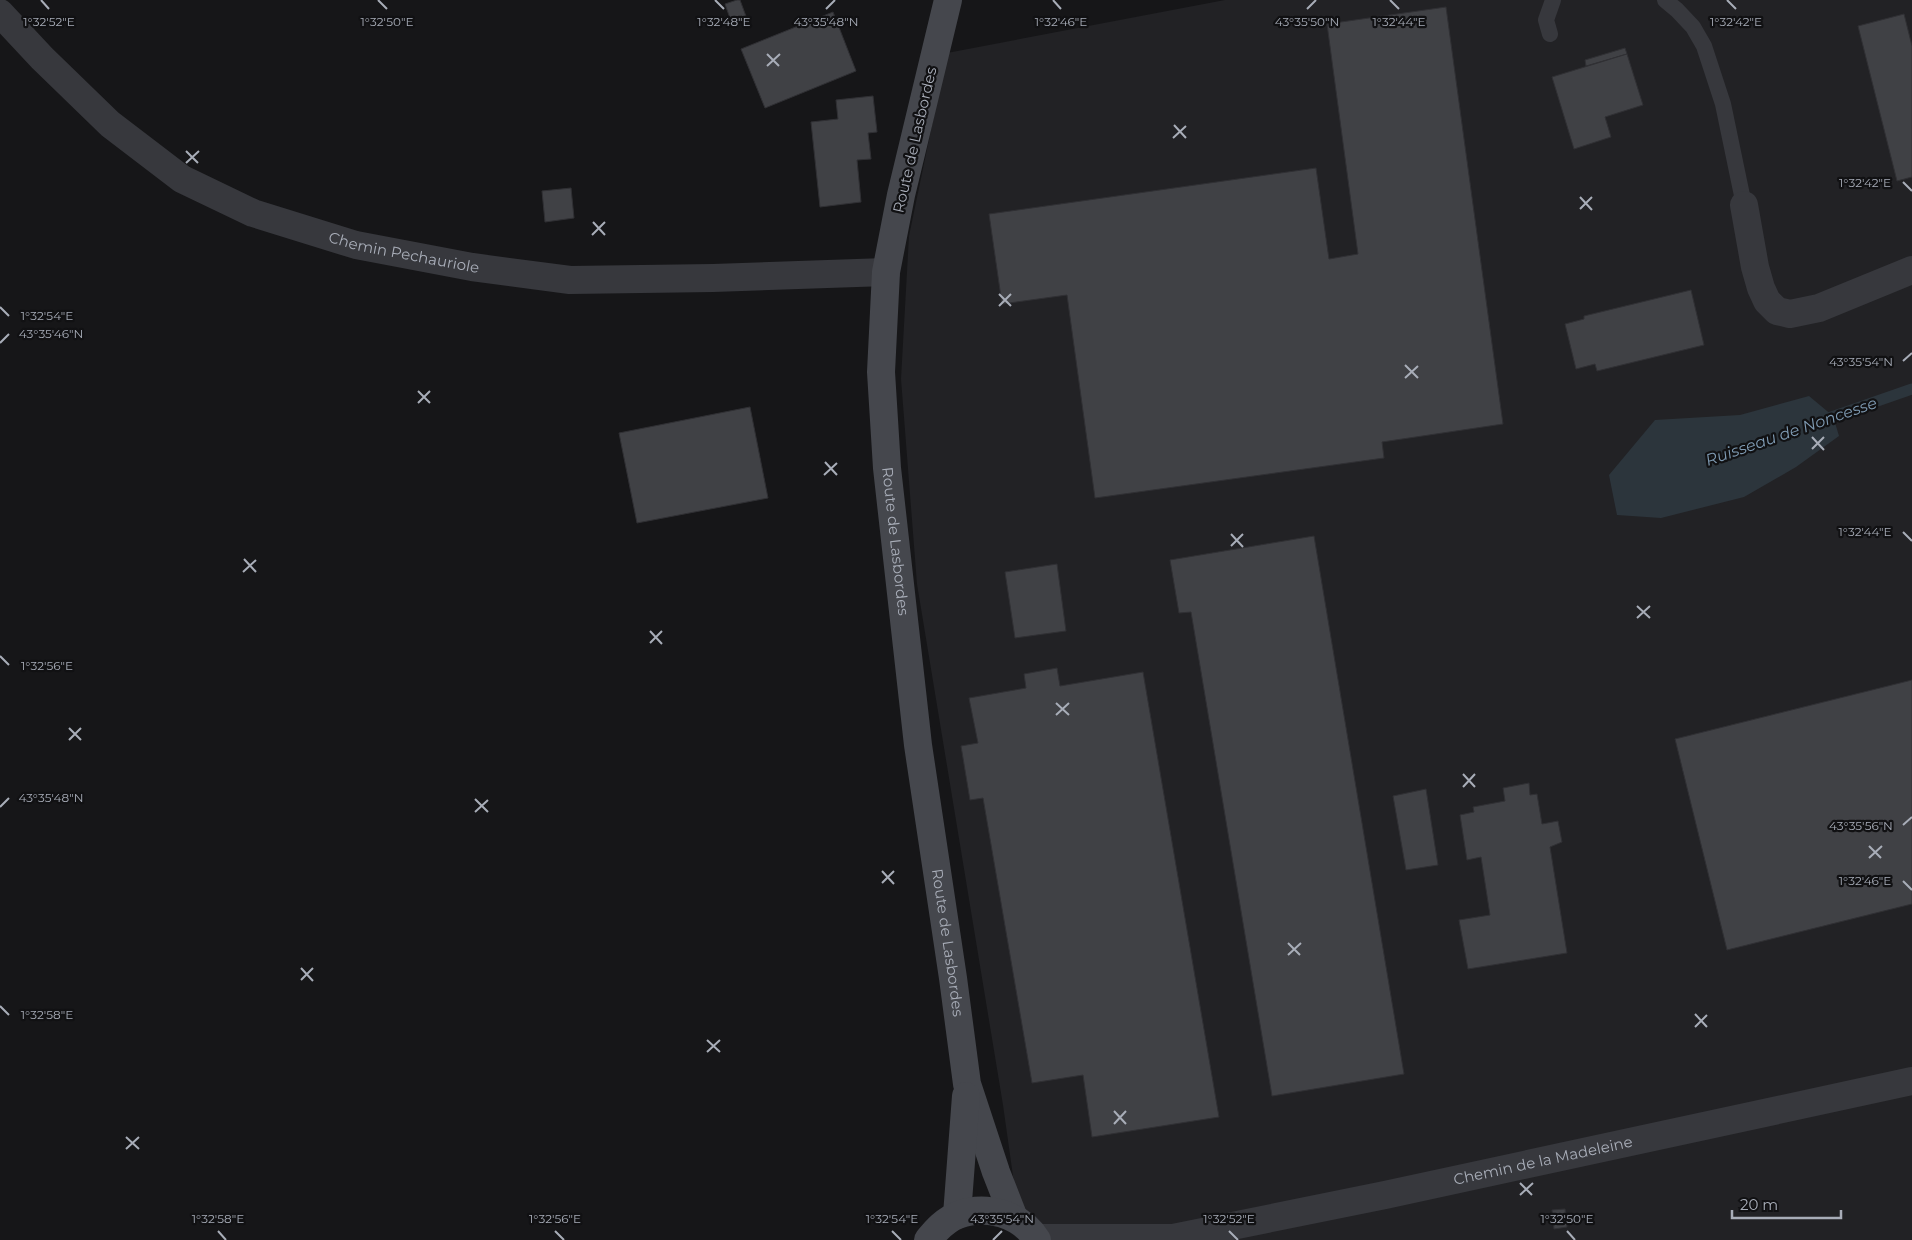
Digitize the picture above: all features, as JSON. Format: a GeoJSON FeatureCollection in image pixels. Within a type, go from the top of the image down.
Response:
{"type":"FeatureCollection","features":[{"type":"Feature","properties":{"kind":"street","name":"Route de Lasbordes"},"geometry":{"type":"LineString","coordinates":[[948,0],[901,195],[886,272],[881,372],[886,468],[918,745],[954,978],[967,1084],[996,1172],[1014,1218]]}},
{"type":"Feature","properties":{"kind":"street","name":"Chemin Pechauriole"},"geometry":{"type":"LineString","coordinates":[[0,13],[42,58],[110,124],[182,179],[253,212],[356,245],[472,267],[570,280],[713,278],[886,272]]}},
{"type":"Feature","properties":{"kind":"street"},"geometry":{"type":"LineString","coordinates":[[1744,205],[1755,267],[1761,288],[1767,301],[1777,311],[1790,314],[1819,308],[1912,270]]}},
{"type":"Feature","properties":{"kind":"street","name":"Chemin de la Madeleine"},"geometry":{"type":"LineString","coordinates":[[1037,1239],[1170,1239],[1385,1195],[1912,1081]]}},
{"type":"Feature","properties":{"kind":"street","name":"Route de Lasbordes"},"geometry":{"type":"LineString","coordinates":[[957,1215],[967,1084]]}},
{"type":"Feature","properties":{"kind":"street"},"geometry":{"type":"LineString","coordinates":[[928,1240],[940,1226],[957,1215],[976,1210],[996,1211],[1014,1218],[1037,1239]]}},
{"type":"Feature","properties":{"kind":"lane"},"geometry":{"type":"LineString","coordinates":[[1550,34],[1546,20],[1554,0]]}},
{"type":"Feature","properties":{"kind":"lane"},"geometry":{"type":"LineString","coordinates":[[1665,0],[1693,27],[1704,46],[1723,104],[1744,205]]}},
{"type":"Feature","properties":{"kind":"shaded area"},"geometry":{"type":"Polygon","coordinates":[[[1225,0],[1912,0],[1912,1240],[1022,1240],[1003,1105],[917,584],[901,379],[909,236],[947,53],[1225,0]]]}},
{"type":"Feature","properties":{"kind":"water"},"geometry":{"type":"Polygon","coordinates":[[[1809,396],[1833,416],[1839,436],[1796,467],[1744,497],[1661,518],[1617,515],[1609,475],[1655,420],[1740,415],[1809,396]]]}},
{"type":"Feature","properties":{"kind":"building"},"geometry":{"type":"Polygon","coordinates":[[[740,0],[747,19],[732,24],[725,4],[740,0]]]}},
{"type":"Feature","properties":{"kind":"building"},"geometry":{"type":"Polygon","coordinates":[[[1446,7],[1503,424],[1382,442],[1384,458],[1095,498],[1067,295],[1002,304],[989,214],[1316,168],[1329,259],[1358,254],[1327,24],[1446,7]]]}},
{"type":"Feature","properties":{"kind":"building"},"geometry":{"type":"Polygon","coordinates":[[[833,12],[856,71],[765,108],[741,49],[833,12]]]}},
{"type":"Feature","properties":{"kind":"building"},"geometry":{"type":"Polygon","coordinates":[[[1904,14],[1912,46],[1912,177],[1897,181],[1858,26],[1904,14]]]}},
{"type":"Feature","properties":{"kind":"building"},"geometry":{"type":"Polygon","coordinates":[[[1625,48],[1627,54],[1586,66],[1585,60],[1625,48]]]}},
{"type":"Feature","properties":{"kind":"building"},"geometry":{"type":"Polygon","coordinates":[[[1627,54],[1643,105],[1605,117],[1611,137],[1574,149],[1552,77],[1627,54]]]}},
{"type":"Feature","properties":{"kind":"building"},"geometry":{"type":"Polygon","coordinates":[[[873,96],[877,132],[868,133],[871,159],[857,160],[861,202],[820,207],[811,122],[838,119],[836,100],[873,96]]]}},
{"type":"Feature","properties":{"kind":"building"},"geometry":{"type":"Polygon","coordinates":[[[571,188],[574,218],[545,222],[542,191],[571,188]]]}},
{"type":"Feature","properties":{"kind":"building"},"geometry":{"type":"Polygon","coordinates":[[[1691,290],[1704,345],[1597,371],[1595,364],[1576,369],[1565,324],[1584,319],[1584,316],[1691,290]]]}},
{"type":"Feature","properties":{"kind":"building"},"geometry":{"type":"Polygon","coordinates":[[[750,407],[768,498],[637,523],[619,433],[750,407]]]}},
{"type":"Feature","properties":{"kind":"building"},"geometry":{"type":"Polygon","coordinates":[[[1314,536],[1404,1074],[1272,1096],[1191,612],[1179,613],[1170,560],[1314,536]]]}},
{"type":"Feature","properties":{"kind":"building"},"geometry":{"type":"Polygon","coordinates":[[[1057,564],[1066,631],[1015,638],[1005,572],[1057,564]]]}},
{"type":"Feature","properties":{"kind":"building"},"geometry":{"type":"Polygon","coordinates":[[[1057,668],[1060,686],[1143,672],[1219,1117],[1092,1137],[1083,1075],[1032,1083],[983,798],[970,800],[961,746],[978,743],[969,698],[1026,688],[1024,674],[1057,668]]]}},
{"type":"Feature","properties":{"kind":"building"},"geometry":{"type":"Polygon","coordinates":[[[1912,680],[1912,904],[1727,950],[1675,739],[1912,680]]]}},
{"type":"Feature","properties":{"kind":"building"},"geometry":{"type":"Polygon","coordinates":[[[1529,783],[1530,795],[1537,794],[1542,824],[1558,821],[1562,842],[1550,847],[1567,953],[1468,969],[1459,920],[1490,915],[1481,857],[1467,860],[1460,815],[1474,812],[1473,807],[1505,801],[1503,788],[1529,783]]]}},
{"type":"Feature","properties":{"kind":"building"},"geometry":{"type":"Polygon","coordinates":[[[1426,789],[1438,865],[1406,870],[1393,796],[1426,789]]]}},
{"type":"Feature","properties":{"kind":"building"},"geometry":{"type":"Polygon","coordinates":[[[1565,1209],[1567,1227],[1554,1229],[1552,1210],[1565,1209]]]}},
{"type":"Feature","properties":{"kind":"waterway","name":"Ruisseau de Noncesse"},"geometry":{"type":"LineString","coordinates":[[1820,421],[1912,389]]}}]}
